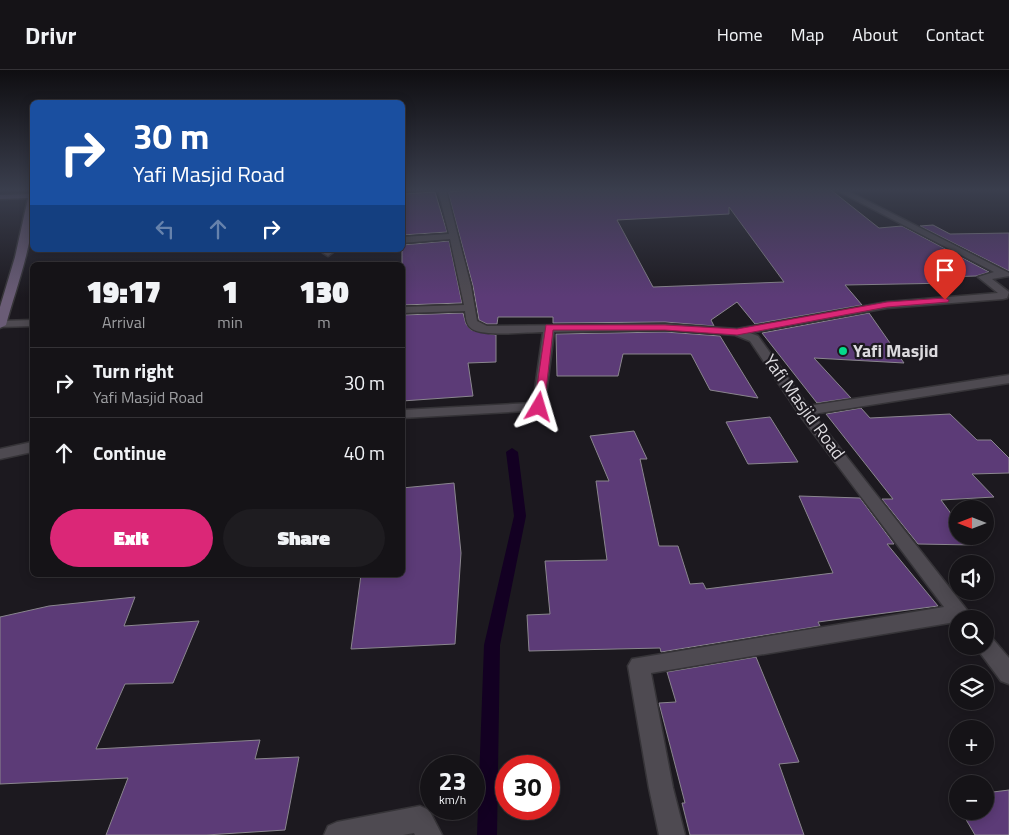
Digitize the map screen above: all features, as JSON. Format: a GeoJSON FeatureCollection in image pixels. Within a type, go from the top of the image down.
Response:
{"type":"FeatureCollection","features":[{"type":"Feature","properties":{"kind":"main road"},"geometry":{"type":"LineString","coordinates":[[0,324],[20,257],[26,226]]}},
{"type":"Feature","properties":{"kind":"street","name":"Yafi Masjid Road"},"geometry":{"type":"LineString","coordinates":[[451,226],[472,322],[477,327],[487,329],[655,327],[737,332],[754,339],[804,411],[957,610]]}},
{"type":"Feature","properties":{"kind":"street"},"geometry":{"type":"LineString","coordinates":[[910,226],[1007,275]]}},
{"type":"Feature","properties":{"kind":"street"},"geometry":{"type":"LineString","coordinates":[[405,240],[453,236]]}},
{"type":"Feature","properties":{"kind":"street"},"geometry":{"type":"LineString","coordinates":[[737,332],[887,305],[1003,296],[1004,292],[983,277],[1007,275]]}},
{"type":"Feature","properties":{"kind":"street"},"geometry":{"type":"LineString","coordinates":[[405,310],[470,308]]}},
{"type":"Feature","properties":{"kind":"street"},"geometry":{"type":"LineString","coordinates":[[0,324],[30,322]]}},
{"type":"Feature","properties":{"kind":"street"},"geometry":{"type":"LineString","coordinates":[[405,414],[539,407],[549,327]]}},
{"type":"Feature","properties":{"kind":"street"},"geometry":{"type":"LineString","coordinates":[[804,411],[1009,379]]}},
{"type":"Feature","properties":{"kind":"street"},"geometry":{"type":"LineString","coordinates":[[0,454],[30,447]]}},
{"type":"Feature","properties":{"kind":"street"},"geometry":{"type":"LineString","coordinates":[[672,835],[661,788],[639,666],[949,618]]}},
{"type":"Feature","properties":{"kind":"street"},"geometry":{"type":"LineString","coordinates":[[994,655],[1009,674]]}},
{"type":"Feature","properties":{"kind":"street"},"geometry":{"type":"LineString","coordinates":[[338,835],[420,819],[429,835]]}},
{"type":"Feature","properties":{"kind":"building"},"geometry":{"type":"Polygon","coordinates":[[[405,226],[445,226],[447,232],[405,235],[405,226]]]}},
{"type":"Feature","properties":{"kind":"building"},"geometry":{"type":"Polygon","coordinates":[[[457,226],[620,226],[653,287],[784,282],[743,226],[876,226],[879,228],[902,226],[989,272],[976,276],[946,277],[954,283],[845,285],[862,305],[755,324],[737,302],[711,320],[714,326],[665,322],[553,323],[553,317],[498,317],[497,324],[487,324],[479,320],[473,286],[457,226]]]}},
{"type":"Feature","properties":{"kind":"building"},"geometry":{"type":"Polygon","coordinates":[[[920,226],[934,226],[950,234],[1009,233],[1009,271],[920,226]]]}},
{"type":"Feature","properties":{"kind":"building"},"geometry":{"type":"Polygon","coordinates":[[[449,241],[462,303],[405,305],[405,262],[402,262],[402,252],[405,252],[405,245],[449,241]]]}},
{"type":"Feature","properties":{"kind":"building"},"geometry":{"type":"Polygon","coordinates":[[[463,313],[466,324],[471,330],[496,335],[496,362],[468,363],[473,396],[405,401],[405,315],[463,313]]]}},
{"type":"Feature","properties":{"kind":"building"},"geometry":{"type":"Polygon","coordinates":[[[869,313],[904,363],[814,358],[851,398],[817,403],[762,333],[869,313]]]}},
{"type":"Feature","properties":{"kind":"building"},"geometry":{"type":"Polygon","coordinates":[[[665,332],[720,336],[758,398],[710,390],[691,354],[623,354],[618,376],[557,376],[556,334],[665,332]]]}},
{"type":"Feature","properties":{"kind":"building"},"geometry":{"type":"Polygon","coordinates":[[[861,408],[870,418],[950,414],[977,440],[991,440],[1009,458],[1009,473],[972,474],[994,497],[941,500],[949,511],[949,545],[918,544],[882,499],[893,499],[826,414],[861,408]]]}},
{"type":"Feature","properties":{"kind":"building"},"geometry":{"type":"Polygon","coordinates":[[[770,417],[798,462],[748,464],[726,422],[770,417]]]}},
{"type":"Feature","properties":{"kind":"building"},"geometry":{"type":"Polygon","coordinates":[[[634,431],[647,459],[640,459],[659,546],[678,546],[690,584],[703,583],[706,589],[833,573],[799,496],[860,498],[894,544],[887,544],[938,606],[818,622],[820,626],[661,652],[660,648],[529,651],[527,615],[550,614],[545,561],[607,560],[596,481],[609,481],[590,436],[634,431]]]}},
{"type":"Feature","properties":{"kind":"building"},"geometry":{"type":"Polygon","coordinates":[[[454,483],[461,553],[455,644],[351,649],[361,577],[405,577],[405,488],[454,483]]]}},
{"type":"Feature","properties":{"kind":"building"},"geometry":{"type":"Polygon","coordinates":[[[135,597],[124,626],[199,621],[173,683],[125,684],[96,749],[260,740],[255,759],[299,757],[285,830],[206,835],[106,835],[128,778],[0,784],[0,617],[49,606],[135,597]]]}},
{"type":"Feature","properties":{"kind":"building"},"geometry":{"type":"Polygon","coordinates":[[[756,657],[799,762],[779,764],[804,835],[690,835],[682,803],[685,803],[659,703],[676,702],[667,672],[756,657]]]}},
{"type":"Feature","properties":{"kind":"building"},"geometry":{"type":"Polygon","coordinates":[[[1009,790],[1009,835],[975,835],[966,820],[994,820],[994,792],[1009,790]]]}},
{"type":"Feature","properties":{"kind":"waterway"},"geometry":{"type":"LineString","coordinates":[[487,835],[492,645],[520,516],[512,452]]}},
{"type":"Feature","properties":{"kind":"place","name":"Yafi Masjid"},"geometry":{"type":"Point","coordinates":[843,351]}},
{"type":"Feature","properties":{"kind":"route"},"geometry":{"type":"LineString","coordinates":[[539,407],[549,327],[609,326],[737,332],[887,305],[945,300]]}}]}
